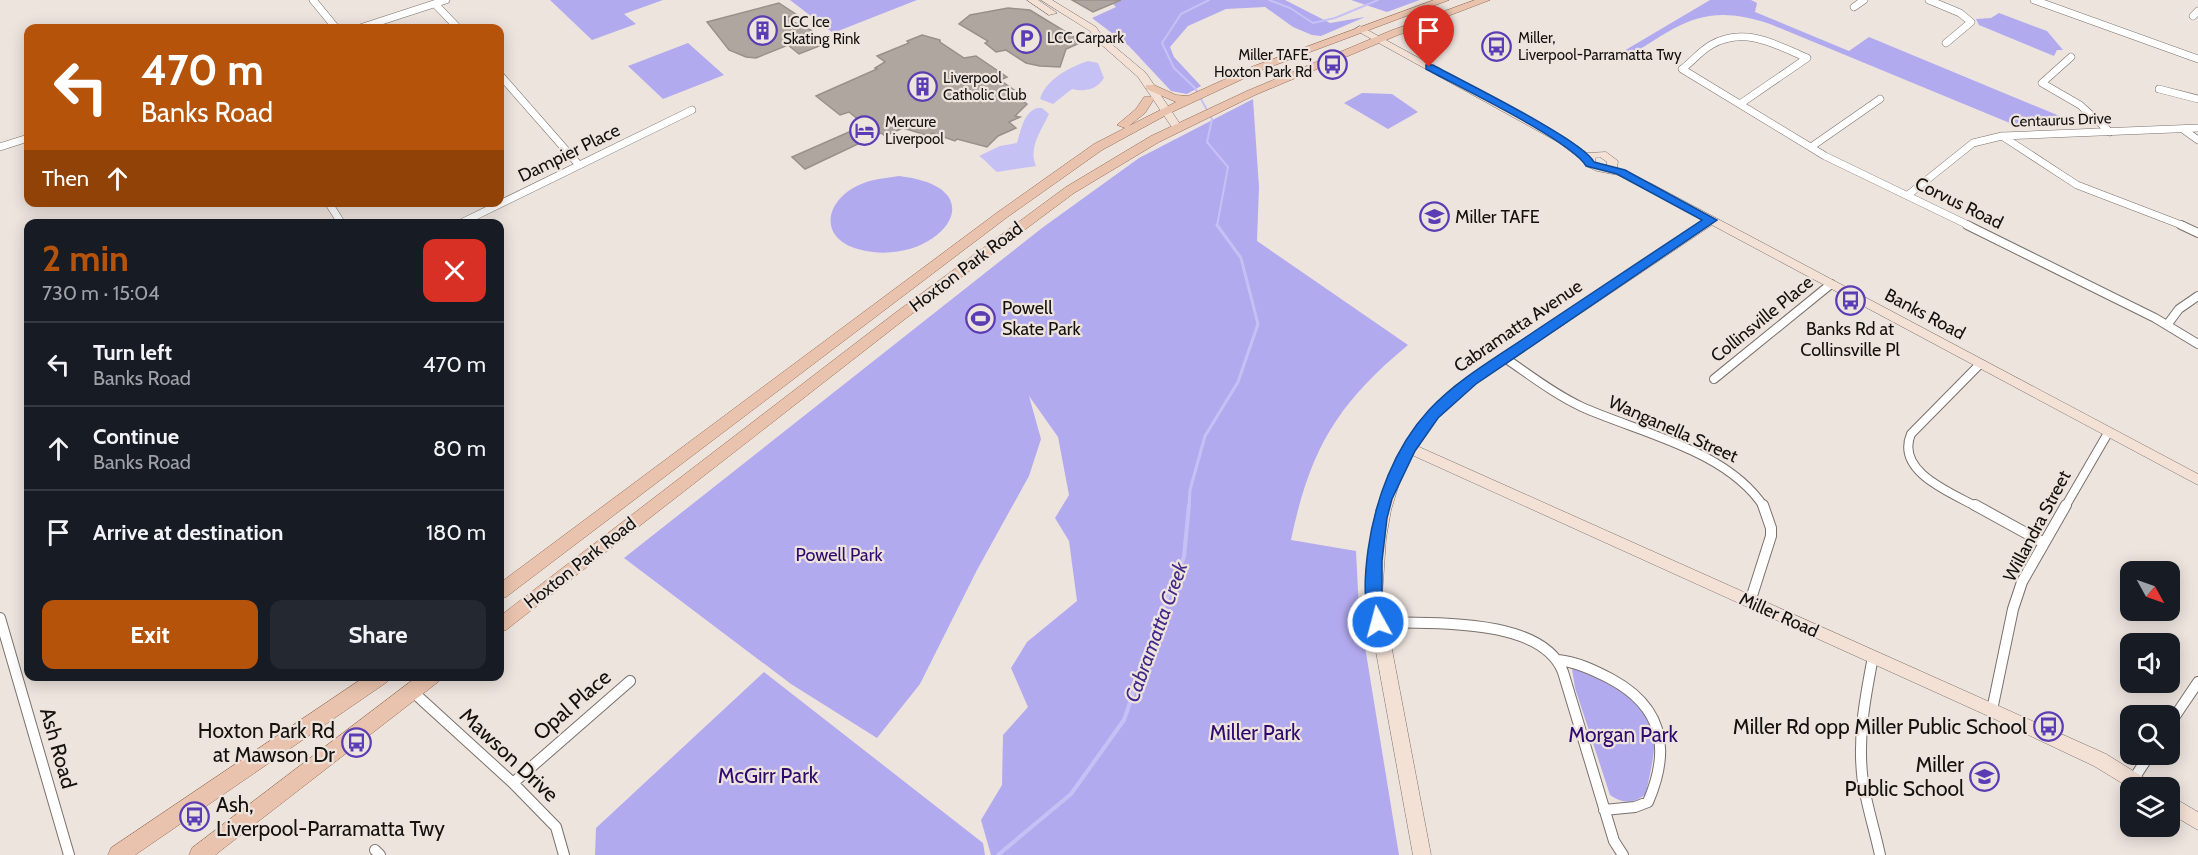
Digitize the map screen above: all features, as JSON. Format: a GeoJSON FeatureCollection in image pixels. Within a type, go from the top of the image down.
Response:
{"type":"FeatureCollection","features":[{"type":"Feature","properties":{"kind":"main road","name":"Hoxton Park Road"},"geometry":{"type":"LineString","coordinates":[[504,589],[1068,166],[1186,100],[1258,68],[1444,0]]}},
{"type":"Feature","properties":{"kind":"main road","name":"Hoxton Park Road"},"geometry":{"type":"LineString","coordinates":[[504,622],[1070,189],[1173,130],[1220,107],[1378,40],[1485,0]]}},
{"type":"Feature","properties":{"kind":"main road"},"geometry":{"type":"LineString","coordinates":[[1068,166],[1096,143],[1136,116],[1149,93],[1186,100]]}},
{"type":"Feature","properties":{"kind":"main road"},"geometry":{"type":"LineString","coordinates":[[118,855],[374,681]]}},
{"type":"Feature","properties":{"kind":"main road"},"geometry":{"type":"LineString","coordinates":[[199,855],[425,681]]}},
{"type":"Feature","properties":{"kind":"street"},"geometry":{"type":"LineString","coordinates":[[313,0],[333,24]]}},
{"type":"Feature","properties":{"kind":"street"},"geometry":{"type":"LineString","coordinates":[[372,24],[446,0]]}},
{"type":"Feature","properties":{"kind":"street"},"geometry":{"type":"LineString","coordinates":[[1032,0],[1085,33],[1099,38]]}},
{"type":"Feature","properties":{"kind":"street"},"geometry":{"type":"LineString","coordinates":[[1046,0],[1093,29],[1099,38],[1133,70],[1134,78],[1149,93],[1173,130]]}},
{"type":"Feature","properties":{"kind":"street"},"geometry":{"type":"LineString","coordinates":[[1854,7],[1864,0]]}},
{"type":"Feature","properties":{"kind":"street"},"geometry":{"type":"LineString","coordinates":[[1929,0],[1942,2],[1966,16],[1971,22],[1946,43]]}},
{"type":"Feature","properties":{"kind":"street"},"geometry":{"type":"LineString","coordinates":[[2034,0],[2198,60]]}},
{"type":"Feature","properties":{"kind":"street"},"geometry":{"type":"LineString","coordinates":[[2052,0],[2198,53]]}},
{"type":"Feature","properties":{"kind":"street"},"geometry":{"type":"LineString","coordinates":[[435,4],[454,24]]}},
{"type":"Feature","properties":{"kind":"street"},"geometry":{"type":"LineString","coordinates":[[1360,29],[1378,40]]}},
{"type":"Feature","properties":{"kind":"street","name":"Corvus Road"},"geometry":{"type":"LineString","coordinates":[[1740,104],[1807,58],[1760,38],[1741,34],[1725,38],[1693,57],[1682,69],[1811,147],[2167,325],[2198,344]]}},
{"type":"Feature","properties":{"kind":"street","name":"Banks Road"},"geometry":{"type":"LineString","coordinates":[[1378,40],[1593,157],[1590,164],[1595,167],[1610,166],[2198,480]]}},
{"type":"Feature","properties":{"kind":"street"},"geometry":{"type":"LineString","coordinates":[[2071,57],[2042,83],[2080,105],[2110,132]]}},
{"type":"Feature","properties":{"kind":"street"},"geometry":{"type":"LineString","coordinates":[[504,80],[579,165]]}},
{"type":"Feature","properties":{"kind":"street"},"geometry":{"type":"LineString","coordinates":[[2159,89],[2198,99]]}},
{"type":"Feature","properties":{"kind":"street"},"geometry":{"type":"LineString","coordinates":[[1811,147],[1880,99]]}},
{"type":"Feature","properties":{"kind":"street","name":"Dampier Place"},"geometry":{"type":"LineString","coordinates":[[504,202],[692,110]]}},
{"type":"Feature","properties":{"kind":"street","name":"Centaurus Drive"},"geometry":{"type":"LineString","coordinates":[[1908,195],[1973,143],[2002,136],[2198,128]]}},
{"type":"Feature","properties":{"kind":"street"},"geometry":{"type":"LineString","coordinates":[[2184,130],[2198,140]]}},
{"type":"Feature","properties":{"kind":"street"},"geometry":{"type":"LineString","coordinates":[[2002,136],[2070,182],[2107,198],[2152,212],[2198,232]]}},
{"type":"Feature","properties":{"kind":"street"},"geometry":{"type":"LineString","coordinates":[[0,147],[24,139]]}},
{"type":"Feature","properties":{"kind":"street","name":"Dampier Place"},"geometry":{"type":"LineString","coordinates":[[469,219],[494,207]]}},
{"type":"Feature","properties":{"kind":"street","name":"Cabramatta Avenue"},"geometry":{"type":"LineString","coordinates":[[1422,855],[1374,597],[1374,561],[1380,518],[1390,485],[1409,448],[1446,401],[1505,358],[1711,220]]}},
{"type":"Feature","properties":{"kind":"street","name":"Collinsville Place"},"geometry":{"type":"LineString","coordinates":[[1714,380],[1831,284]]}},
{"type":"Feature","properties":{"kind":"street"},"geometry":{"type":"LineString","coordinates":[[2167,325],[2179,309],[2198,296]]}},
{"type":"Feature","properties":{"kind":"street","name":"Wanganella Street"},"geometry":{"type":"LineString","coordinates":[[1505,358],[1555,392],[1582,407],[1704,458],[1740,477],[1759,500],[1768,516],[1771,529],[1769,544],[1750,602]]}},
{"type":"Feature","properties":{"kind":"street"},"geometry":{"type":"LineString","coordinates":[[1980,364],[1911,434],[1906,447],[1909,456],[1923,475],[1932,482],[2044,543]]}},
{"type":"Feature","properties":{"kind":"street","name":"Willandra Street"},"geometry":{"type":"LineString","coordinates":[[1992,710],[2013,609],[2022,582],[2108,433]]}},
{"type":"Feature","properties":{"kind":"street","name":"Miller Road"},"geometry":{"type":"LineString","coordinates":[[1409,448],[1992,710],[2100,760],[2128,777]]}},
{"type":"Feature","properties":{"kind":"street","name":"Ash Road"},"geometry":{"type":"LineString","coordinates":[[0,618],[69,855]]}},
{"type":"Feature","properties":{"kind":"street"},"geometry":{"type":"LineString","coordinates":[[1378,622],[1507,630],[1533,640],[1558,660],[1584,665],[1633,692],[1647,706],[1660,731],[1655,780],[1648,802],[1635,807],[1604,810]]}},
{"type":"Feature","properties":{"kind":"street"},"geometry":{"type":"LineString","coordinates":[[1874,657],[1863,708],[1861,758],[1863,784],[1880,855]]}},
{"type":"Feature","properties":{"kind":"street"},"geometry":{"type":"LineString","coordinates":[[1558,660],[1614,841],[1623,855]]}},
{"type":"Feature","properties":{"kind":"street","name":"Opal Place"},"geometry":{"type":"LineString","coordinates":[[513,783],[630,681]]}},
{"type":"Feature","properties":{"kind":"street"},"geometry":{"type":"LineString","coordinates":[[2180,709],[2198,682]]}},
{"type":"Feature","properties":{"kind":"street","name":"Mawson Drive"},"geometry":{"type":"LineString","coordinates":[[412,691],[513,783],[556,827],[564,855]]}},
{"type":"Feature","properties":{"kind":"street"},"geometry":{"type":"LineString","coordinates":[[2180,810],[2198,822]]}},
{"type":"Feature","properties":{"kind":"green space"},"geometry":{"type":"Polygon","coordinates":[[[550,0],[663,0],[624,14],[636,24],[592,40],[550,0]]]}},
{"type":"Feature","properties":{"kind":"green space"},"geometry":{"type":"Polygon","coordinates":[[[790,0],[917,0],[833,33],[790,0]]]}},
{"type":"Feature","properties":{"kind":"green space"},"geometry":{"type":"Polygon","coordinates":[[[1122,0],[1285,0],[1330,23],[1365,17],[1321,36],[1312,35],[1293,27],[1265,7],[1226,9],[1188,26],[1170,47],[1174,57],[1201,86],[1187,94],[1171,91],[1129,46],[1092,18],[1116,7],[1113,4],[1122,0]]]}},
{"type":"Feature","properties":{"kind":"green space"},"geometry":{"type":"Polygon","coordinates":[[[1351,0],[1420,0],[1387,12],[1351,0]]]}},
{"type":"Feature","properties":{"kind":"green space"},"geometry":{"type":"Polygon","coordinates":[[[1710,0],[1751,0],[1757,3],[1755,12],[1849,51],[1869,37],[2074,122],[2067,126],[2017,126],[1770,24],[1746,17],[1725,15],[1690,21],[1657,38],[1620,62],[1612,58],[1710,0]]]}},
{"type":"Feature","properties":{"kind":"green space"},"geometry":{"type":"Polygon","coordinates":[[[1999,13],[2047,31],[2063,50],[2057,50],[2054,56],[1979,25],[1976,19],[1991,18],[1999,13]]]}},
{"type":"Feature","properties":{"kind":"green space"},"geometry":{"type":"Polygon","coordinates":[[[688,43],[724,75],[663,99],[628,66],[688,43]]]}},
{"type":"Feature","properties":{"kind":"green space"},"geometry":{"type":"Polygon","coordinates":[[[1362,93],[1392,94],[1418,112],[1388,129],[1344,103],[1362,93]]]}},
{"type":"Feature","properties":{"kind":"green space"},"geometry":{"type":"Polygon","coordinates":[[[1253,99],[1259,187],[1257,241],[1408,345],[1362,388],[1330,430],[1307,479],[1291,540],[1356,551],[1359,610],[1399,855],[991,855],[981,820],[1002,785],[1003,735],[1028,707],[1011,668],[1027,642],[1077,601],[1069,541],[1055,518],[1069,495],[1058,437],[1029,396],[1041,439],[1029,476],[977,570],[920,684],[877,738],[791,684],[624,558],[1042,228],[1139,158],[1253,99]]]}},
{"type":"Feature","properties":{"kind":"green space"},"geometry":{"type":"Polygon","coordinates":[[[899,176],[931,183],[948,196],[952,210],[946,225],[932,239],[911,249],[886,253],[858,249],[836,236],[831,218],[833,209],[839,200],[864,183],[899,176]]]}},
{"type":"Feature","properties":{"kind":"green space","name":"Morgan Park"},"geometry":{"type":"Polygon","coordinates":[[[1572,669],[1597,675],[1623,690],[1644,711],[1651,723],[1654,735],[1652,764],[1646,794],[1637,800],[1624,801],[1610,795],[1575,688],[1572,669]]]}},
{"type":"Feature","properties":{"kind":"green space","name":"McGirr Park"},"geometry":{"type":"Polygon","coordinates":[[[764,672],[983,843],[985,855],[595,855],[596,828],[764,672]]]}},
{"type":"Feature","properties":{"kind":"shaded area"},"geometry":{"type":"Polygon","coordinates":[[[1088,61],[1098,63],[1104,78],[1094,88],[1072,89],[1053,104],[1040,99],[1053,80],[1066,70],[1088,61]]]}},
{"type":"Feature","properties":{"kind":"shaded area"},"geometry":{"type":"Polygon","coordinates":[[[1042,108],[1049,114],[1034,146],[1036,166],[997,172],[979,156],[1000,146],[1017,143],[1026,118],[1032,110],[1042,108]]]}},
{"type":"Feature","properties":{"kind":"building"},"geometry":{"type":"Polygon","coordinates":[[[1072,0],[1121,0],[1093,12],[1072,0]]]}},
{"type":"Feature","properties":{"kind":"building","name":"LCC Ice Skating Rink"},"geometry":{"type":"Polygon","coordinates":[[[779,3],[797,15],[785,18],[811,30],[822,45],[799,54],[788,45],[756,58],[746,57],[729,50],[707,22],[779,3]]]}},
{"type":"Feature","properties":{"kind":"building","name":"LCC Carpark"},"geometry":{"type":"Polygon","coordinates":[[[1008,8],[1030,10],[1076,38],[1080,43],[1066,49],[1060,67],[1040,66],[1026,63],[1006,50],[996,52],[985,43],[988,41],[959,24],[970,15],[1008,8]]]}},
{"type":"Feature","properties":{"kind":"building","name":"Liverpool Catholic Club"},"geometry":{"type":"Polygon","coordinates":[[[922,35],[940,40],[964,58],[976,56],[1007,77],[1000,80],[1014,90],[1010,92],[1027,104],[1015,116],[1020,117],[1009,122],[1016,128],[998,136],[987,147],[957,139],[955,141],[932,133],[929,136],[903,128],[885,136],[881,133],[805,169],[792,157],[865,125],[849,112],[840,115],[816,96],[877,69],[875,68],[885,62],[877,56],[922,35]]]}},
{"type":"Feature","properties":{"kind":"waterway","name":"Cabramatta Creek"},"geometry":{"type":"LineString","coordinates":[[1209,0],[1181,14],[1162,43],[1174,68],[1195,88],[1212,119],[1207,142],[1228,167],[1217,225]]}},
{"type":"Feature","properties":{"kind":"waterway","name":"Cabramatta Creek"},"geometry":{"type":"LineString","coordinates":[[1269,0],[1290,8],[1313,23],[1335,18],[1378,0]]}},
{"type":"Feature","properties":{"kind":"waterway","name":"Cabramatta Creek"},"geometry":{"type":"LineString","coordinates":[[1189,507],[1190,490],[1205,436],[1238,382],[1258,324],[1241,258],[1217,225]]}},
{"type":"Feature","properties":{"kind":"waterway","name":"Cabramatta Creek"},"geometry":{"type":"LineString","coordinates":[[998,855],[1071,794],[1124,720],[1157,623],[1184,557],[1189,505]]}},
{"type":"Feature","properties":{"kind":"place","name":"LCC Ice Skating Rink"},"geometry":{"type":"Point","coordinates":[762,31]}},
{"type":"Feature","properties":{"kind":"place","name":"LCC Carpark"},"geometry":{"type":"Point","coordinates":[1026,38]}},
{"type":"Feature","properties":{"kind":"place","name":"Miller, Liverpool-Parramatta Twy"},"geometry":{"type":"Point","coordinates":[1497,47]}},
{"type":"Feature","properties":{"kind":"place","name":"Miller TAFE, Hoxton Park Rd"},"geometry":{"type":"Point","coordinates":[1333,64]}},
{"type":"Feature","properties":{"kind":"place","name":"Liverpool Catholic Club"},"geometry":{"type":"Point","coordinates":[922,87]}},
{"type":"Feature","properties":{"kind":"place","name":"Mercure Liverpool"},"geometry":{"type":"Point","coordinates":[864,131]}},
{"type":"Feature","properties":{"kind":"place","name":"Miller TAFE"},"geometry":{"type":"Point","coordinates":[1434,217]}},
{"type":"Feature","properties":{"kind":"place","name":"Banks Rd at Collinsville Pl"},"geometry":{"type":"Point","coordinates":[1850,300]}},
{"type":"Feature","properties":{"kind":"place","name":"Powell Skate Park"},"geometry":{"type":"Point","coordinates":[981,318]}},
{"type":"Feature","properties":{"kind":"place","name":"Miller Rd opp Miller Public School"},"geometry":{"type":"Point","coordinates":[2048,727]}},
{"type":"Feature","properties":{"kind":"place","name":"Hoxton Park Rd at Mawson Dr"},"geometry":{"type":"Point","coordinates":[356,743]}},
{"type":"Feature","properties":{"kind":"place","name":"Miller Public School"},"geometry":{"type":"Point","coordinates":[1985,777]}},
{"type":"Feature","properties":{"kind":"place","name":"Ash, Liverpool-Parramatta Twy"},"geometry":{"type":"Point","coordinates":[195,817]}},
{"type":"Feature","properties":{"kind":"route"},"geometry":{"type":"LineString","coordinates":[[1378,622],[1374,597],[1374,561],[1385,499],[1395,473],[1409,448],[1434,414],[1458,390],[1711,220],[1621,172],[1595,167],[1562,140],[1429,67]]}},
{"type":"Feature","properties":{"kind":"park label","name":"Powell Park"},"geometry":{"type":"Point","coordinates":[839,555]}},
{"type":"Feature","properties":{"kind":"park label","name":"Miller Park"},"geometry":{"type":"Point","coordinates":[1255,733]}}]}
